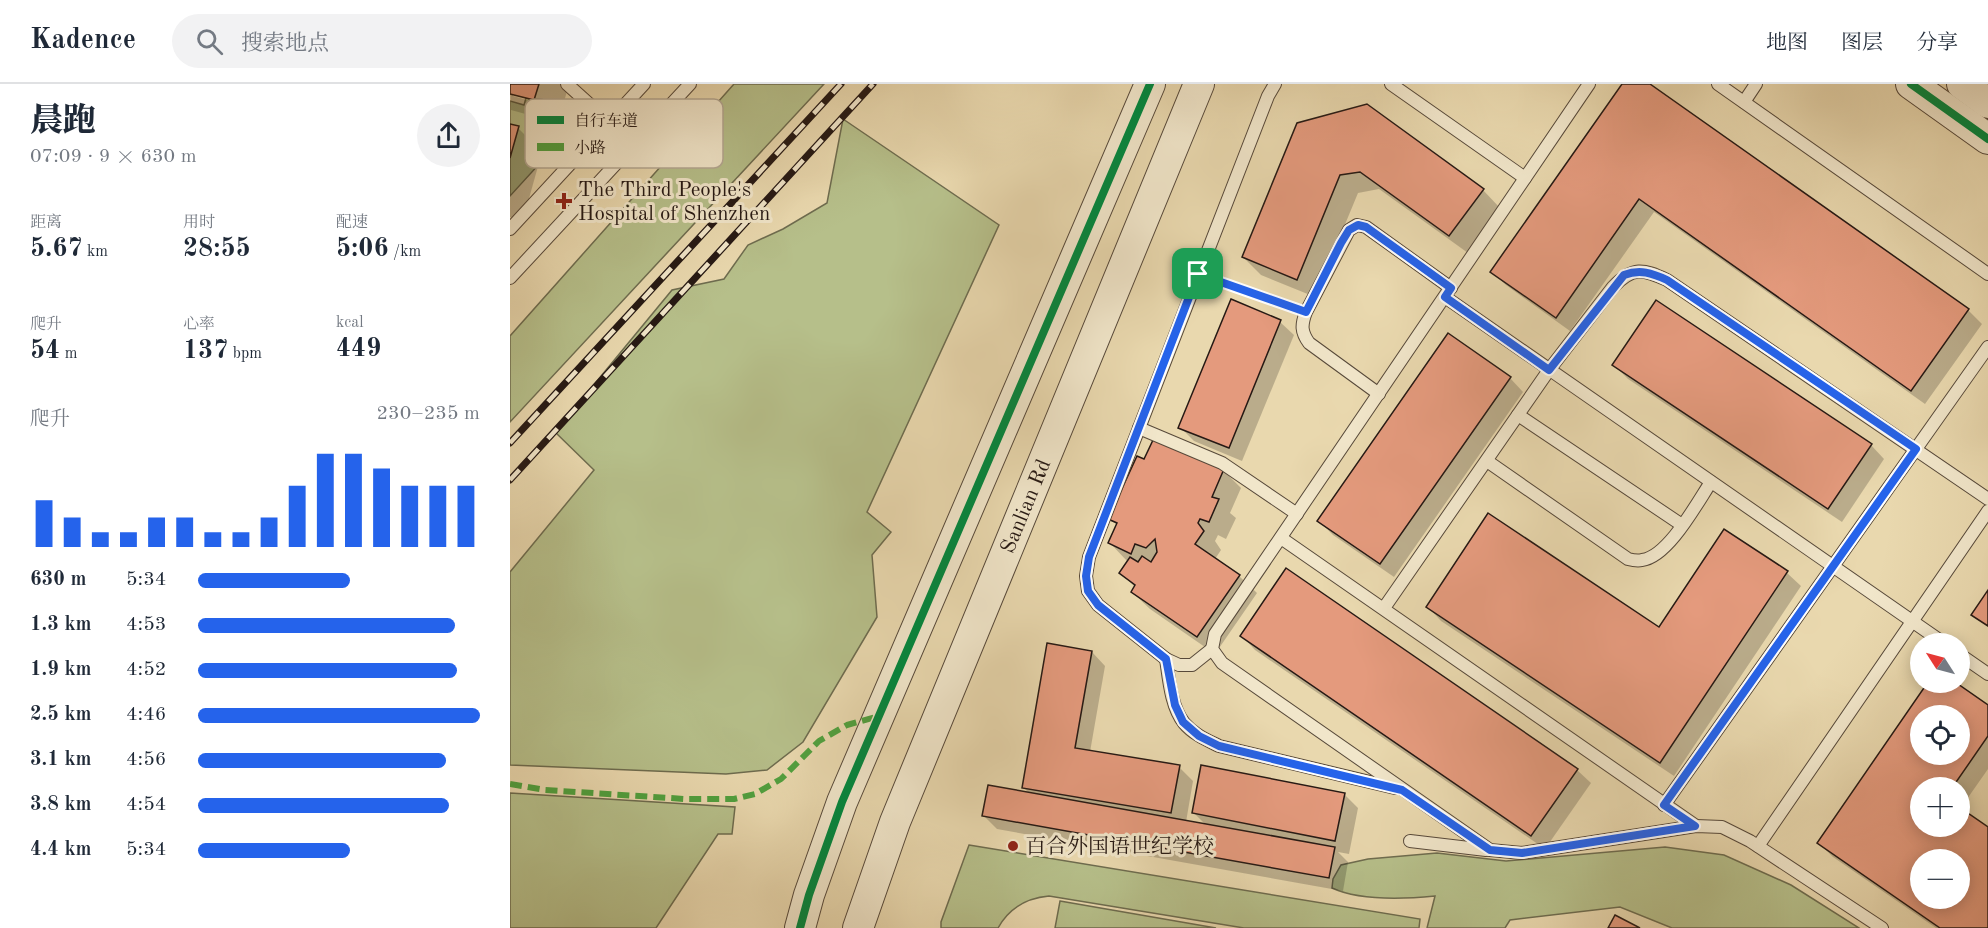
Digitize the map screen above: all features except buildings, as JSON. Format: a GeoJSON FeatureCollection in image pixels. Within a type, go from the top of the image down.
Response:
{"type":"FeatureCollection","features":[{"type":"Feature","properties":{"kind":"street"},"geometry":{"type":"LineString","coordinates":[[800,928],[809,895],[842,802],[1150,84]]}},
{"type":"Feature","properties":{"kind":"street","name":"Sanlian Rd"},"geometry":{"type":"LineString","coordinates":[[858,928],[895,822],[1199,84]]}},
{"type":"Feature","properties":{"kind":"street"},"geometry":{"type":"LineString","coordinates":[[1911,84],[1988,139]]}},
{"type":"Feature","properties":{"kind":"street"},"geometry":{"type":"LineString","coordinates":[[1962,84],[1988,103]]}},
{"type":"Feature","properties":{"kind":"lane"},"geometry":{"type":"LineString","coordinates":[[567,84],[584,99]]}},
{"type":"Feature","properties":{"kind":"lane"},"geometry":{"type":"LineString","coordinates":[[630,99],[644,84]]}},
{"type":"Feature","properties":{"kind":"lane"},"geometry":{"type":"LineString","coordinates":[[676,99],[690,84]]}},
{"type":"Feature","properties":{"kind":"lane"},"geometry":{"type":"LineString","coordinates":[[1275,84],[1268,96],[1198,274],[1089,557],[1086,576],[1088,591],[1098,605],[1166,659],[1179,665],[1192,664],[1212,650],[1215,634],[1589,84]]}},
{"type":"Feature","properties":{"kind":"lane"},"geometry":{"type":"LineString","coordinates":[[1391,84],[1525,178]]}},
{"type":"Feature","properties":{"kind":"lane"},"geometry":{"type":"LineString","coordinates":[[1718,84],[1988,274]]}},
{"type":"Feature","properties":{"kind":"lane"},"geometry":{"type":"LineString","coordinates":[[1744,102],[1756,84]]}},
{"type":"Feature","properties":{"kind":"lane"},"geometry":{"type":"LineString","coordinates":[[510,229],[566,168]]}},
{"type":"Feature","properties":{"kind":"lane"},"geometry":{"type":"LineString","coordinates":[[510,278],[612,168]]}},
{"type":"Feature","properties":{"kind":"lane"},"geometry":{"type":"LineString","coordinates":[[1379,394],[1309,343],[1302,334],[1302,322],[1306,312],[1341,243],[1349,230],[1358,225],[1366,227],[1549,370],[1929,633]]}},
{"type":"Feature","properties":{"kind":"lane"},"geometry":{"type":"LineString","coordinates":[[1384,608],[1549,370],[1624,275],[1634,272],[1650,272],[1667,280],[1988,499]]}},
{"type":"Feature","properties":{"kind":"lane"},"geometry":{"type":"LineString","coordinates":[[1664,805],[1988,347]]}},
{"type":"Feature","properties":{"kind":"lane"},"geometry":{"type":"LineString","coordinates":[[1518,415],[1682,525]]}},
{"type":"Feature","properties":{"kind":"lane"},"geometry":{"type":"LineString","coordinates":[[1139,428],[1222,463],[1297,514]]}},
{"type":"Feature","properties":{"kind":"lane"},"geometry":{"type":"LineString","coordinates":[[1487,461],[1628,559],[1643,560],[1658,554],[1668,545],[1711,482]]}},
{"type":"Feature","properties":{"kind":"lane"},"geometry":{"type":"LineString","coordinates":[[1758,846],[1988,511]]}},
{"type":"Feature","properties":{"kind":"lane"},"geometry":{"type":"LineString","coordinates":[[1281,538],[1695,826]]}},
{"type":"Feature","properties":{"kind":"lane"},"geometry":{"type":"LineString","coordinates":[[1212,650],[1222,663],[1490,850]]}},
{"type":"Feature","properties":{"kind":"lane"},"geometry":{"type":"LineString","coordinates":[[1166,659],[1175,705],[1183,722],[1199,736],[1219,746],[1402,790]]}},
{"type":"Feature","properties":{"kind":"lane"},"geometry":{"type":"LineString","coordinates":[[1970,662],[1988,674]]}},
{"type":"Feature","properties":{"kind":"lane"},"geometry":{"type":"LineString","coordinates":[[1410,841],[1522,853],[1695,826],[1722,827],[1758,846],[1882,928]]}},
{"type":"Feature","properties":{"kind":"path"},"geometry":{"type":"LineString","coordinates":[[1198,274],[1306,312]]}},
{"type":"Feature","properties":{"kind":"green space"},"geometry":{"type":"Polygon","coordinates":[[[734,84],[824,84],[510,422],[510,336],[659,168],[723,168],[723,99],[721,99],[734,84]]]}},
{"type":"Feature","properties":{"kind":"green space"},"geometry":{"type":"Polygon","coordinates":[[[510,101],[524,105],[525,102],[525,168],[536,168],[510,196],[510,101]]]}},
{"type":"Feature","properties":{"kind":"green space"},"geometry":{"type":"Polygon","coordinates":[[[843,119],[999,225],[867,512],[891,532],[872,555],[877,617],[803,742],[767,770],[726,774],[510,765],[510,572],[594,470],[555,432],[672,290],[724,279],[748,245],[783,229],[827,203],[843,119]]]}},
{"type":"Feature","properties":{"kind":"green space"},"geometry":{"type":"Polygon","coordinates":[[[510,793],[735,807],[732,834],[718,834],[656,928],[510,928],[510,793]]]}},
{"type":"Feature","properties":{"kind":"green space"},"geometry":{"type":"Polygon","coordinates":[[[969,845],[1420,919],[1419,928],[1244,928],[1049,896],[1019,905],[998,928],[941,928],[941,922],[969,845]]]}},
{"type":"Feature","properties":{"kind":"green space"},"geometry":{"type":"Polygon","coordinates":[[[1665,847],[1724,855],[1791,885],[1859,928],[1672,928],[1620,907],[1510,920],[1505,928],[1427,928],[1435,896],[1369,897],[1332,888],[1333,879],[1341,865],[1368,859],[1437,853],[1506,861],[1665,847]]]}},
{"type":"Feature","properties":{"kind":"green space"},"geometry":{"type":"Polygon","coordinates":[[[1060,901],[1216,928],[1055,928],[1060,901]]]}},
{"type":"Feature","properties":{"kind":"railway"},"geometry":{"type":"LineString","coordinates":[[510,443],[841,84]]}},
{"type":"Feature","properties":{"kind":"railway"},"geometry":{"type":"LineString","coordinates":[[510,480],[873,84]]}},
{"type":"Feature","properties":{"kind":"marked path"},"geometry":{"type":"LineString","coordinates":[[510,784],[545,790],[685,799],[734,799],[755,794],[781,779],[819,741],[847,725],[879,716]]}},
{"type":"Feature","properties":{"kind":"cycle path"},"geometry":{"type":"LineString","coordinates":[[800,928],[809,895],[842,802],[1150,84]]}},
{"type":"Feature","properties":{"kind":"cycle path"},"geometry":{"type":"LineString","coordinates":[[1911,84],[1988,139]]}},
{"type":"Feature","properties":{"kind":"place","name":"The Third People's Hospital of Shenzhen"},"geometry":{"type":"Point","coordinates":[564,201]}},
{"type":"Feature","properties":{"kind":"place","name":"百合外国语世纪学校"},"geometry":{"type":"Point","coordinates":[1013,846]}},
{"type":"Feature","properties":{"kind":"route"},"geometry":{"type":"LineString","coordinates":[[1358,225],[1366,227],[1451,288],[1445,297],[1549,370],[1624,275],[1634,272],[1650,272],[1667,280],[1916,449],[1664,805],[1695,826],[1522,853],[1490,850],[1402,790],[1219,746],[1199,736],[1183,722],[1175,705],[1166,659],[1098,605],[1088,591],[1086,576],[1089,557],[1198,274],[1306,312],[1349,230],[1358,225]]}}]}
